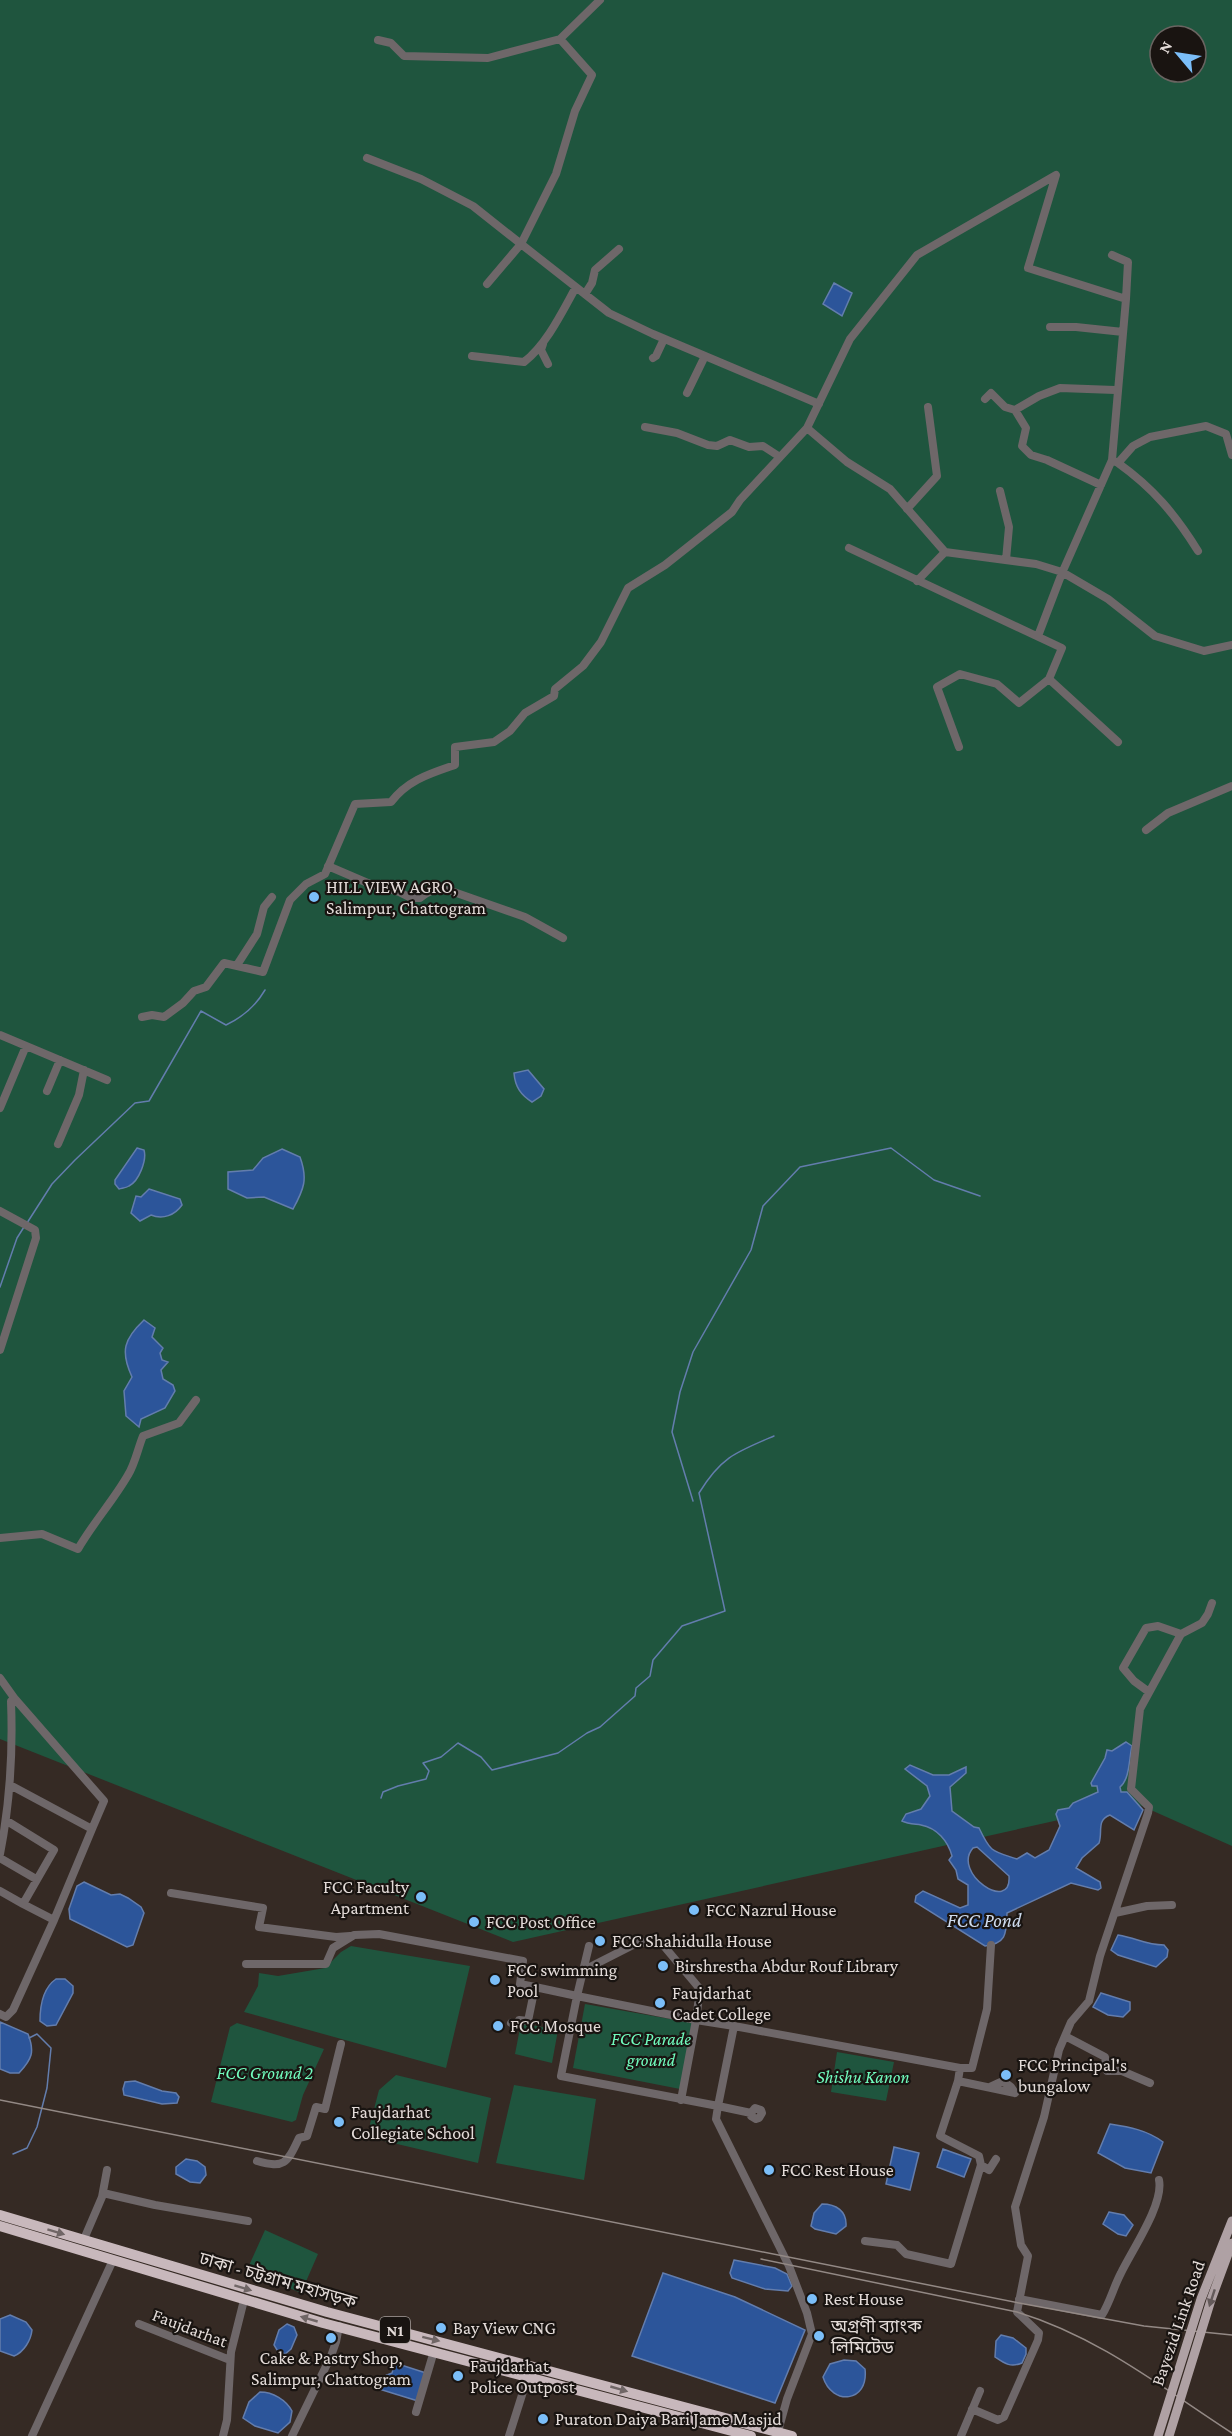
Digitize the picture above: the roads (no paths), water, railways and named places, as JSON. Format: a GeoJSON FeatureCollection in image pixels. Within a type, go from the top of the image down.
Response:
{"type":"FeatureCollection","features":[{"type":"Feature","properties":{"kind":"highway","name":"ঢাকা - চট্টগ্রাম মহাসড়ক"},"geometry":{"type":"LineString","coordinates":[[0,2215],[327,2312],[777,2434],[792,2436]]}},
{"type":"Feature","properties":{"kind":"highway","name":"ঢাকা - চট্টগ্রাম মহাসড়ক"},"geometry":{"type":"LineString","coordinates":[[0,2226],[244,2300],[751,2436]]}},
{"type":"Feature","properties":{"kind":"main road","name":"Bayezid Link Road"},"geometry":{"type":"LineString","coordinates":[[1158,2436],[1202,2299],[1232,2221]]}},
{"type":"Feature","properties":{"kind":"main road","name":"Bayezid Link Road"},"geometry":{"type":"LineString","coordinates":[[1169,2436],[1211,2300],[1232,2243]]}},
{"type":"Feature","properties":{"kind":"street"},"geometry":{"type":"LineString","coordinates":[[378,40],[392,43],[404,56],[488,58],[560,39],[600,0]]}},
{"type":"Feature","properties":{"kind":"street"},"geometry":{"type":"LineString","coordinates":[[488,284],[521,244],[556,174],[575,111],[591,75],[560,39]]}},
{"type":"Feature","properties":{"kind":"street"},"geometry":{"type":"LineString","coordinates":[[367,158],[421,179],[473,207],[609,313],[664,339],[819,404]]}},
{"type":"Feature","properties":{"kind":"street"},"geometry":{"type":"LineString","coordinates":[[142,1017],[152,1015],[164,1017],[183,1003],[194,991],[206,987],[224,963],[263,972],[290,900],[306,884],[325,874],[356,804],[391,802],[401,789],[415,779],[455,765],[455,747],[494,742],[510,731],[525,713],[554,696],[555,688],[583,666],[601,642],[628,588],[664,565],[732,512],[740,500],[807,429],[850,339],[917,255],[1056,175],[1028,268],[1126,299]]}},
{"type":"Feature","properties":{"kind":"street"},"geometry":{"type":"LineString","coordinates":[[585,294],[592,283],[595,270],[619,249]]}},
{"type":"Feature","properties":{"kind":"street"},"geometry":{"type":"LineString","coordinates":[[1112,255],[1128,262],[1115,461]]}},
{"type":"Feature","properties":{"kind":"street"},"geometry":{"type":"LineString","coordinates":[[472,356],[524,362],[532,356],[546,337],[576,287]]}},
{"type":"Feature","properties":{"kind":"street"},"geometry":{"type":"LineString","coordinates":[[1050,327],[1067,326],[1123,332]]}},
{"type":"Feature","properties":{"kind":"street"},"geometry":{"type":"LineString","coordinates":[[546,337],[541,350],[548,364]]}},
{"type":"Feature","properties":{"kind":"street"},"geometry":{"type":"LineString","coordinates":[[653,358],[664,339]]}},
{"type":"Feature","properties":{"kind":"street"},"geometry":{"type":"LineString","coordinates":[[687,393],[705,356]]}},
{"type":"Feature","properties":{"kind":"street"},"geometry":{"type":"LineString","coordinates":[[1015,410],[1039,396],[1060,388],[1115,390]]}},
{"type":"Feature","properties":{"kind":"street"},"geometry":{"type":"LineString","coordinates":[[984,399],[991,393],[1005,407],[1015,410],[1026,428],[1022,447],[1031,455],[1101,485]]}},
{"type":"Feature","properties":{"kind":"street"},"geometry":{"type":"LineString","coordinates":[[907,509],[937,476],[928,407]]}},
{"type":"Feature","properties":{"kind":"street"},"geometry":{"type":"LineString","coordinates":[[1038,636],[1062,573],[1101,485],[1115,461],[1133,446],[1150,437],[1206,426],[1226,434],[1232,455]]}},
{"type":"Feature","properties":{"kind":"street"},"geometry":{"type":"LineString","coordinates":[[645,427],[677,433],[708,446],[717,446],[730,440],[749,447],[763,446],[780,456]]}},
{"type":"Feature","properties":{"kind":"street"},"geometry":{"type":"LineString","coordinates":[[807,429],[847,462],[890,489],[945,552],[1036,564],[1062,573],[1107,599],[1155,636],[1204,651],[1232,645]]}},
{"type":"Feature","properties":{"kind":"street"},"geometry":{"type":"LineString","coordinates":[[1115,461],[1145,483],[1184,528],[1198,551]]}},
{"type":"Feature","properties":{"kind":"street"},"geometry":{"type":"LineString","coordinates":[[1000,492],[1009,526],[1006,560]]}},
{"type":"Feature","properties":{"kind":"street"},"geometry":{"type":"LineString","coordinates":[[849,548],[1062,648],[1049,679],[1018,703],[997,684],[960,674],[937,687],[959,747]]}},
{"type":"Feature","properties":{"kind":"street"},"geometry":{"type":"LineString","coordinates":[[917,581],[945,552]]}},
{"type":"Feature","properties":{"kind":"street"},"geometry":{"type":"LineString","coordinates":[[1049,679],[1118,742]]}},
{"type":"Feature","properties":{"kind":"street"},"geometry":{"type":"LineString","coordinates":[[1146,830],[1168,813],[1232,786]]}},
{"type":"Feature","properties":{"kind":"street"},"geometry":{"type":"LineString","coordinates":[[328,866],[411,898],[420,898],[427,892],[439,888],[451,891],[525,917],[563,938]]}},
{"type":"Feature","properties":{"kind":"street"},"geometry":{"type":"LineString","coordinates":[[237,965],[257,934],[264,907],[272,897]]}},
{"type":"Feature","properties":{"kind":"street"},"geometry":{"type":"LineString","coordinates":[[0,1035],[107,1080]]}},
{"type":"Feature","properties":{"kind":"street"},"geometry":{"type":"LineString","coordinates":[[0,1108],[26,1046]]}},
{"type":"Feature","properties":{"kind":"street"},"geometry":{"type":"LineString","coordinates":[[46,1091],[60,1060]]}},
{"type":"Feature","properties":{"kind":"street"},"geometry":{"type":"LineString","coordinates":[[58,1144],[79,1095],[84,1070]]}},
{"type":"Feature","properties":{"kind":"street"},"geometry":{"type":"LineString","coordinates":[[0,1211],[15,1217],[35,1230],[36,1238],[0,1350]]}},
{"type":"Feature","properties":{"kind":"street"},"geometry":{"type":"LineString","coordinates":[[0,1538],[42,1534],[78,1549],[92,1525],[130,1474],[143,1436],[179,1422],[196,1400]]}},
{"type":"Feature","properties":{"kind":"street"},"geometry":{"type":"LineString","coordinates":[[972,2409],[998,2420],[1004,2417],[1039,2333],[1017,2312],[1029,2256],[1021,2245],[1015,2207],[1044,2118],[1059,2050],[1071,2022],[1089,2001],[1100,1956],[1149,1807],[1131,1789],[1140,1709],[1181,1634],[1202,1623],[1212,1603]]}},
{"type":"Feature","properties":{"kind":"street"},"geometry":{"type":"LineString","coordinates":[[1149,1692],[1134,1681],[1123,1668],[1128,1657],[1146,1628],[1158,1626],[1181,1634]]}},
{"type":"Feature","properties":{"kind":"street"},"geometry":{"type":"LineString","coordinates":[[0,1678],[15,1699],[104,1801],[13,2010],[6,2017],[0,2014]]}},
{"type":"Feature","properties":{"kind":"street"},"geometry":{"type":"LineString","coordinates":[[0,1854],[7,1821],[13,1744],[11,1701],[15,1699]]}},
{"type":"Feature","properties":{"kind":"street"},"geometry":{"type":"LineString","coordinates":[[10,1785],[92,1828]]}},
{"type":"Feature","properties":{"kind":"street"},"geometry":{"type":"LineString","coordinates":[[7,1821],[54,1850],[23,1904]]}},
{"type":"Feature","properties":{"kind":"street"},"geometry":{"type":"LineString","coordinates":[[0,1858],[36,1879]]}},
{"type":"Feature","properties":{"kind":"street"},"geometry":{"type":"LineString","coordinates":[[0,1891],[54,1920]]}},
{"type":"Feature","properties":{"kind":"street"},"geometry":{"type":"LineString","coordinates":[[171,1893],[263,1908],[260,1927],[336,1937],[379,1934],[523,1961],[520,1984],[696,2020],[960,2068],[972,2068],[987,2009],[991,1945]]}},
{"type":"Feature","properties":{"kind":"street"},"geometry":{"type":"LineString","coordinates":[[1115,1913],[1147,1906],[1172,1905]]}},
{"type":"Feature","properties":{"kind":"street"},"geometry":{"type":"LineString","coordinates":[[246,1964],[326,1964],[333,1948],[354,1935]]}},
{"type":"Feature","properties":{"kind":"street"},"geometry":{"type":"LineString","coordinates":[[584,1970],[639,1942],[663,1945],[700,1989],[681,2100]]}},
{"type":"Feature","properties":{"kind":"street"},"geometry":{"type":"LineString","coordinates":[[589,1946],[561,2076],[751,2113]]}},
{"type":"Feature","properties":{"kind":"street"},"geometry":{"type":"LineString","coordinates":[[511,2023],[517,2026],[519,2020],[528,2021],[535,1987]]}},
{"type":"Feature","properties":{"kind":"street"},"geometry":{"type":"LineString","coordinates":[[734,2026],[716,2119],[789,2266],[807,2313],[812,2334],[787,2399],[777,2434]]}},
{"type":"Feature","properties":{"kind":"street"},"geometry":{"type":"LineString","coordinates":[[1065,2036],[1106,2056],[1107,2071],[1122,2071],[1150,2083]]}},
{"type":"Feature","properties":{"kind":"street"},"geometry":{"type":"LineString","coordinates":[[257,2161],[275,2166],[283,2163],[290,2157],[299,2138],[307,2136],[316,2107],[325,2109],[341,2044]]}},
{"type":"Feature","properties":{"kind":"street"},"geometry":{"type":"LineString","coordinates":[[865,2241],[897,2245],[906,2253],[951,2264],[981,2165],[979,2156],[940,2136],[960,2068]]}},
{"type":"Feature","properties":{"kind":"street"},"geometry":{"type":"LineString","coordinates":[[958,2081],[990,2087]]}},
{"type":"Feature","properties":{"kind":"street"},"geometry":{"type":"LineString","coordinates":[[981,2165],[991,2171],[996,2159]]}},
{"type":"Feature","properties":{"kind":"street"},"geometry":{"type":"LineString","coordinates":[[84,2239],[103,2193],[107,2170]]}},
{"type":"Feature","properties":{"kind":"street"},"geometry":{"type":"LineString","coordinates":[[1019,2300],[1102,2315],[1153,2211],[1161,2190],[1159,2180]]}},
{"type":"Feature","properties":{"kind":"street"},"geometry":{"type":"LineString","coordinates":[[103,2193],[155,2205],[248,2221]]}},
{"type":"Feature","properties":{"kind":"street"},"geometry":{"type":"LineString","coordinates":[[32,2436],[113,2260]]}},
{"type":"Feature","properties":{"kind":"street"},"geometry":{"type":"LineString","coordinates":[[223,2436],[227,2420],[230,2360],[244,2300]]}},
{"type":"Feature","properties":{"kind":"street","name":"Faujdarhat"},"geometry":{"type":"LineString","coordinates":[[139,2324],[230,2360]]}},
{"type":"Feature","properties":{"kind":"street"},"geometry":{"type":"LineString","coordinates":[[292,2436],[331,2356],[339,2326]]}},
{"type":"Feature","properties":{"kind":"street"},"geometry":{"type":"LineString","coordinates":[[416,2412],[434,2351]]}},
{"type":"Feature","properties":{"kind":"street"},"geometry":{"type":"LineString","coordinates":[[509,2436],[528,2376]]}},
{"type":"Feature","properties":{"kind":"street"},"geometry":{"type":"LineString","coordinates":[[961,2436],[980,2391]]}},
{"type":"Feature","properties":{"kind":"water"},"geometry":{"type":"Polygon","coordinates":[[[834,283],[852,293],[842,316],[823,304],[834,283]]]}},
{"type":"Feature","properties":{"kind":"water"},"geometry":{"type":"Polygon","coordinates":[[[528,1070],[544,1089],[541,1096],[532,1102],[519,1090],[514,1073],[528,1070]]]}},
{"type":"Feature","properties":{"kind":"water"},"geometry":{"type":"Polygon","coordinates":[[[137,1148],[144,1150],[145,1154],[141,1170],[133,1183],[119,1189],[115,1180],[137,1148]]]}},
{"type":"Feature","properties":{"kind":"water"},"geometry":{"type":"Polygon","coordinates":[[[282,1149],[300,1157],[304,1172],[302,1190],[293,1209],[264,1197],[247,1198],[228,1189],[228,1172],[253,1170],[263,1158],[282,1149]]]}},
{"type":"Feature","properties":{"kind":"water"},"geometry":{"type":"Polygon","coordinates":[[[149,1189],[180,1199],[182,1205],[168,1216],[151,1215],[140,1221],[131,1213],[136,1196],[141,1197],[149,1189]]]}},
{"type":"Feature","properties":{"kind":"water"},"geometry":{"type":"Polygon","coordinates":[[[144,1320],[155,1328],[152,1337],[163,1348],[160,1353],[162,1360],[168,1362],[161,1370],[163,1379],[173,1385],[175,1391],[165,1408],[141,1419],[139,1427],[126,1416],[124,1391],[132,1377],[125,1353],[132,1333],[144,1320]]]}},
{"type":"Feature","properties":{"kind":"water","name":"FCC Pond"},"geometry":{"type":"Polygon","coordinates":[[[1126,1742],[1132,1746],[1126,1779],[1120,1787],[1121,1792],[1127,1792],[1143,1810],[1134,1830],[1110,1815],[1106,1817],[1101,1823],[1099,1843],[1082,1858],[1076,1868],[1100,1882],[1101,1888],[1098,1890],[1071,1883],[1007,1913],[1006,1931],[1002,1939],[985,1946],[915,1902],[916,1896],[923,1891],[960,1908],[968,1905],[968,1885],[958,1879],[956,1870],[949,1860],[952,1856],[950,1850],[941,1836],[927,1827],[902,1821],[906,1814],[921,1809],[930,1796],[927,1786],[905,1769],[910,1765],[933,1775],[949,1775],[966,1767],[966,1773],[950,1787],[952,1811],[974,1827],[979,1828],[993,1850],[1017,1859],[1027,1853],[1035,1858],[1049,1850],[1060,1826],[1056,1814],[1058,1810],[1069,1808],[1073,1803],[1098,1792],[1097,1786],[1092,1786],[1091,1783],[1107,1750],[1112,1751],[1126,1742]],[[977,1847],[973,1848],[968,1858],[970,1868],[984,1886],[1002,1891],[1007,1887],[1009,1876],[977,1847]]]}},
{"type":"Feature","properties":{"kind":"water"},"geometry":{"type":"Polygon","coordinates":[[[84,1882],[111,1895],[120,1894],[141,1907],[144,1913],[133,1945],[127,1947],[70,1919],[69,1909],[77,1886],[84,1882]]]}},
{"type":"Feature","properties":{"kind":"water"},"geometry":{"type":"Polygon","coordinates":[[[1118,1935],[1164,1945],[1168,1950],[1167,1957],[1156,1967],[1118,1955],[1111,1950],[1118,1935]]]}},
{"type":"Feature","properties":{"kind":"water"},"geometry":{"type":"Polygon","coordinates":[[[56,1979],[65,1979],[73,1986],[73,1993],[56,2025],[47,2026],[40,2021],[42,2004],[48,1987],[56,1979]]]}},
{"type":"Feature","properties":{"kind":"water"},"geometry":{"type":"Polygon","coordinates":[[[1101,1993],[1130,2002],[1130,2010],[1123,2017],[1108,2015],[1093,2007],[1101,1993]]]}},
{"type":"Feature","properties":{"kind":"water"},"geometry":{"type":"Polygon","coordinates":[[[0,2022],[28,2034],[32,2051],[27,2064],[19,2073],[10,2073],[0,2069],[0,2022]]]}},
{"type":"Feature","properties":{"kind":"water"},"geometry":{"type":"Polygon","coordinates":[[[135,2081],[162,2091],[176,2093],[179,2097],[177,2103],[162,2104],[124,2095],[125,2082],[135,2081]]]}},
{"type":"Feature","properties":{"kind":"water"},"geometry":{"type":"Polygon","coordinates":[[[1110,2124],[1144,2132],[1163,2142],[1151,2173],[1125,2168],[1098,2153],[1110,2124]]]}},
{"type":"Feature","properties":{"kind":"water"},"geometry":{"type":"Polygon","coordinates":[[[894,2147],[919,2153],[910,2190],[886,2184],[894,2147]]]}},
{"type":"Feature","properties":{"kind":"water"},"geometry":{"type":"Polygon","coordinates":[[[943,2149],[971,2159],[964,2177],[937,2167],[943,2149]]]}},
{"type":"Feature","properties":{"kind":"water"},"geometry":{"type":"Polygon","coordinates":[[[186,2159],[197,2161],[205,2167],[206,2175],[200,2183],[190,2182],[176,2174],[176,2167],[186,2159]]]}},
{"type":"Feature","properties":{"kind":"water"},"geometry":{"type":"Polygon","coordinates":[[[822,2204],[840,2209],[845,2216],[846,2226],[836,2234],[811,2226],[814,2213],[822,2204]]]}},
{"type":"Feature","properties":{"kind":"water"},"geometry":{"type":"Polygon","coordinates":[[[1109,2212],[1124,2215],[1133,2225],[1126,2236],[1118,2234],[1103,2224],[1109,2212]]]}},
{"type":"Feature","properties":{"kind":"water"},"geometry":{"type":"Polygon","coordinates":[[[734,2260],[775,2268],[787,2274],[792,2286],[788,2291],[765,2289],[732,2278],[730,2273],[734,2260]]]}},
{"type":"Feature","properties":{"kind":"water"},"geometry":{"type":"Polygon","coordinates":[[[663,2273],[735,2297],[805,2330],[775,2403],[632,2356],[663,2273]]]}},
{"type":"Feature","properties":{"kind":"water"},"geometry":{"type":"Polygon","coordinates":[[[10,2315],[26,2322],[32,2330],[26,2345],[14,2356],[0,2351],[0,2319],[10,2315]]]}},
{"type":"Feature","properties":{"kind":"water"},"geometry":{"type":"Polygon","coordinates":[[[287,2324],[294,2327],[297,2335],[291,2349],[285,2354],[277,2350],[274,2345],[279,2330],[287,2324]]]}},
{"type":"Feature","properties":{"kind":"water"},"geometry":{"type":"Polygon","coordinates":[[[1001,2335],[1013,2338],[1026,2348],[1022,2363],[1011,2365],[995,2357],[996,2341],[1001,2335]]]}},
{"type":"Feature","properties":{"kind":"water"},"geometry":{"type":"Polygon","coordinates":[[[844,2360],[856,2361],[865,2369],[865,2380],[861,2389],[849,2397],[834,2393],[823,2377],[830,2364],[844,2360]]]}},
{"type":"Feature","properties":{"kind":"water"},"geometry":{"type":"Polygon","coordinates":[[[395,2363],[426,2373],[418,2401],[379,2389],[382,2377],[392,2373],[395,2363]]]}},
{"type":"Feature","properties":{"kind":"water"},"geometry":{"type":"Polygon","coordinates":[[[260,2392],[279,2397],[292,2411],[290,2422],[278,2433],[255,2426],[243,2418],[249,2402],[260,2392]]]}},
{"type":"Feature","properties":{"kind":"waterway"},"geometry":{"type":"LineString","coordinates":[[27,1223],[52,1184],[75,1160],[135,1103],[149,1101],[201,1011],[226,1025],[248,1011],[265,990]]}},
{"type":"Feature","properties":{"kind":"waterway"},"geometry":{"type":"LineString","coordinates":[[693,1501],[672,1432],[680,1392],[693,1352],[751,1250],[763,1206],[800,1167],[891,1148],[934,1180],[980,1196]]}},
{"type":"Feature","properties":{"kind":"waterway"},"geometry":{"type":"LineString","coordinates":[[0,1287],[17,1238],[24,1227]]}},
{"type":"Feature","properties":{"kind":"waterway"},"geometry":{"type":"LineString","coordinates":[[381,1798],[383,1792],[426,1779],[429,1771],[423,1763],[441,1757],[458,1743],[481,1757],[492,1770],[558,1753],[600,1727],[635,1696],[636,1688],[650,1676],[653,1660],[682,1626],[725,1611],[699,1493],[722,1463],[739,1452],[774,1436]]}},
{"type":"Feature","properties":{"kind":"waterway"},"geometry":{"type":"LineString","coordinates":[[13,2154],[27,2148],[37,2127],[47,2088],[51,2048],[37,2034],[29,2038]]}},
{"type":"Feature","properties":{"kind":"railway"},"geometry":{"type":"LineString","coordinates":[[0,2100],[1019,2303],[1144,2326],[1232,2335]]}},
{"type":"Feature","properties":{"kind":"railway"},"geometry":{"type":"LineString","coordinates":[[761,2259],[1017,2312],[1047,2322],[1129,2365],[1232,2433]]}},
{"type":"Feature","properties":{"kind":"place","name":"HILL VIEW AGRO, Salimpur, Chattogram"},"geometry":{"type":"Point","coordinates":[314,897]}},
{"type":"Feature","properties":{"kind":"place","name":"FCC Faculty Apartment"},"geometry":{"type":"Point","coordinates":[421,1897]}},
{"type":"Feature","properties":{"kind":"place","name":"FCC Nazrul House"},"geometry":{"type":"Point","coordinates":[694,1910]}},
{"type":"Feature","properties":{"kind":"place","name":"FCC Post Office"},"geometry":{"type":"Point","coordinates":[474,1922]}},
{"type":"Feature","properties":{"kind":"place","name":"FCC Shahidulla House"},"geometry":{"type":"Point","coordinates":[600,1941]}},
{"type":"Feature","properties":{"kind":"place","name":"Birshrestha Abdur Rouf Library"},"geometry":{"type":"Point","coordinates":[663,1966]}},
{"type":"Feature","properties":{"kind":"place","name":"FCC swimming Pool"},"geometry":{"type":"Point","coordinates":[495,1980]}},
{"type":"Feature","properties":{"kind":"place","name":"Faujdarhat Cadet College"},"geometry":{"type":"Point","coordinates":[660,2003]}},
{"type":"Feature","properties":{"kind":"place","name":"FCC Mosque"},"geometry":{"type":"Point","coordinates":[498,2026]}},
{"type":"Feature","properties":{"kind":"place","name":"FCC Principal's bungalow"},"geometry":{"type":"Point","coordinates":[1006,2075]}},
{"type":"Feature","properties":{"kind":"place","name":"Faujdarhat Collegiate School"},"geometry":{"type":"Point","coordinates":[339,2122]}},
{"type":"Feature","properties":{"kind":"place","name":"FCC Rest House"},"geometry":{"type":"Point","coordinates":[769,2170]}},
{"type":"Feature","properties":{"kind":"place","name":"Rest House"},"geometry":{"type":"Point","coordinates":[812,2299]}},
{"type":"Feature","properties":{"kind":"place","name":"Bay View CNG"},"geometry":{"type":"Point","coordinates":[441,2328]}},
{"type":"Feature","properties":{"kind":"place","name":"অগ্রণী ব্যাংক লিমিটেড"},"geometry":{"type":"Point","coordinates":[819,2336]}},
{"type":"Feature","properties":{"kind":"place","name":"Cake & Pastry Shop, Salimpur, Chattogram"},"geometry":{"type":"Point","coordinates":[331,2338]}},
{"type":"Feature","properties":{"kind":"place","name":"Faujdarhat Police Outpost"},"geometry":{"type":"Point","coordinates":[458,2376]}},
{"type":"Feature","properties":{"kind":"place","name":"Puraton Daiya Bari Jame Masjid"},"geometry":{"type":"Point","coordinates":[543,2419]}},
{"type":"Feature","properties":{"kind":"park label","name":"FCC Parade ground"},"geometry":{"type":"Point","coordinates":[651,2049]}},
{"type":"Feature","properties":{"kind":"park label","name":"FCC Ground 2"},"geometry":{"type":"Point","coordinates":[265,2073]}},
{"type":"Feature","properties":{"kind":"park label","name":"Shishu Kanon"},"geometry":{"type":"Point","coordinates":[863,2077]}}]}
